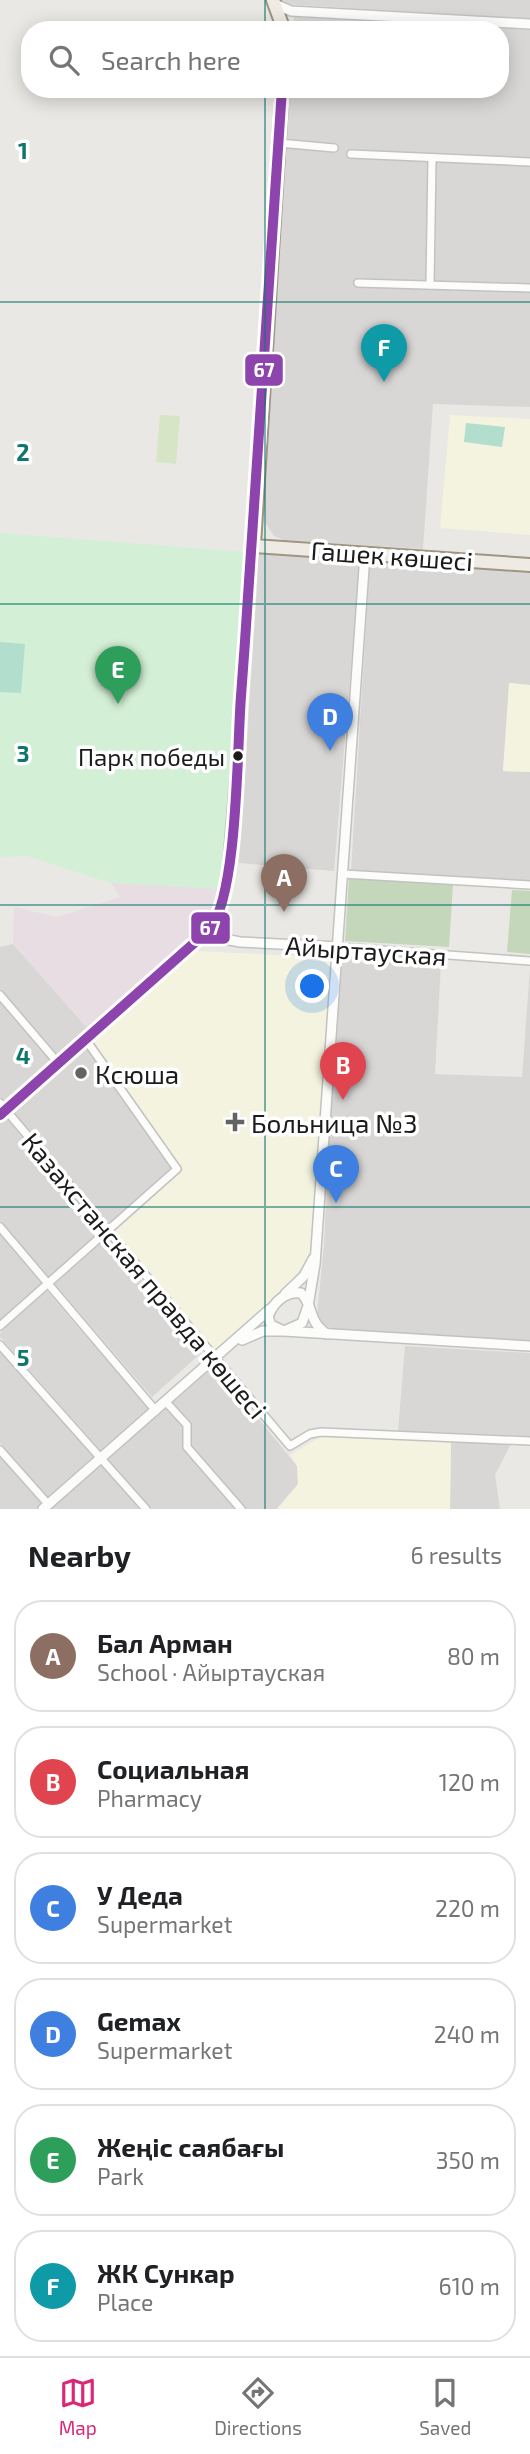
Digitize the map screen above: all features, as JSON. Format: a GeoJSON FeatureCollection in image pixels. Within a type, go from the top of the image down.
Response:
{"type":"FeatureCollection","features":[{"type":"Feature","properties":{"kind":"main road"},"geometry":{"type":"LineString","coordinates":[[274,2],[281,21]]}},
{"type":"Feature","properties":{"kind":"main road"},"geometry":{"type":"LineString","coordinates":[[254,546],[282,98]]}},
{"type":"Feature","properties":{"kind":"main road","name":"Гашек көшесі"},"geometry":{"type":"LineString","coordinates":[[254,546],[530,565]]}},
{"type":"Feature","properties":{"kind":"street"},"geometry":{"type":"LineString","coordinates":[[274,2],[283,9],[296,11],[476,21]]}},
{"type":"Feature","properties":{"kind":"street"},"geometry":{"type":"LineString","coordinates":[[287,21],[288,16],[296,11]]}},
{"type":"Feature","properties":{"kind":"street"},"geometry":{"type":"LineString","coordinates":[[509,23],[530,24]]}},
{"type":"Feature","properties":{"kind":"street"},"geometry":{"type":"LineString","coordinates":[[279,143],[334,148]]}},
{"type":"Feature","properties":{"kind":"street"},"geometry":{"type":"LineString","coordinates":[[351,154],[530,162]]}},
{"type":"Feature","properties":{"kind":"street"},"geometry":{"type":"LineString","coordinates":[[430,285],[432,159]]}},
{"type":"Feature","properties":{"kind":"street"},"geometry":{"type":"LineString","coordinates":[[358,282],[530,288]]}},
{"type":"Feature","properties":{"kind":"street"},"geometry":{"type":"LineString","coordinates":[[230,941],[219,929],[219,915],[225,897],[234,825],[254,546]]}},
{"type":"Feature","properties":{"kind":"street"},"geometry":{"type":"LineString","coordinates":[[327,1334],[313,1323],[308,1306],[304,1295],[297,1292],[278,1301],[270,1311],[268,1320],[273,1327],[284,1331],[302,1323],[308,1306],[318,1242],[365,554]]}},
{"type":"Feature","properties":{"kind":"street"},"geometry":{"type":"LineString","coordinates":[[343,874],[530,886]]}},
{"type":"Feature","properties":{"kind":"street"},"geometry":{"type":"LineString","coordinates":[[2,1110],[59,1064],[203,935],[219,915]]}},
{"type":"Feature","properties":{"kind":"street","name":"Айыртауская"},"geometry":{"type":"LineString","coordinates":[[203,935],[230,941],[530,961]]}},
{"type":"Feature","properties":{"kind":"street"},"geometry":{"type":"LineString","coordinates":[[0,995],[59,1064]]}},
{"type":"Feature","properties":{"kind":"street"},"geometry":{"type":"LineString","coordinates":[[0,1326],[177,1169],[86,1040]]}},
{"type":"Feature","properties":{"kind":"street","name":"Казахстанская правда көшесі"},"geometry":{"type":"LineString","coordinates":[[2,1110],[290,1446],[310,1434],[321,1432],[530,1441]]}},
{"type":"Feature","properties":{"kind":"street"},"geometry":{"type":"LineString","coordinates":[[0,1227],[156,1411]]}},
{"type":"Feature","properties":{"kind":"street"},"geometry":{"type":"LineString","coordinates":[[0,1450],[46,1507],[228,1348],[304,1276],[318,1242]]}},
{"type":"Feature","properties":{"kind":"street"},"geometry":{"type":"LineString","coordinates":[[228,1348],[259,1332],[284,1331],[530,1346]]}},
{"type":"Feature","properties":{"kind":"street"},"geometry":{"type":"LineString","coordinates":[[0,1345],[146,1509]]}},
{"type":"Feature","properties":{"kind":"street"},"geometry":{"type":"LineString","coordinates":[[166,1402],[187,1425],[187,1447],[242,1509]]}},
{"type":"Feature","properties":{"kind":"shaded area"},"geometry":{"type":"Polygon","coordinates":[[[281,0],[530,0],[530,19],[283,4],[281,0]]]}},
{"type":"Feature","properties":{"kind":"shaded area"},"geometry":{"type":"Polygon","coordinates":[[[294,17],[367,21],[294,21],[294,17]]]}},
{"type":"Feature","properties":{"kind":"shaded area"},"geometry":{"type":"Polygon","coordinates":[[[509,29],[530,30],[530,407],[433,404],[423,549],[284,540],[274,536],[266,524],[263,505],[288,98],[509,98],[509,29]]]}},
{"type":"Feature","properties":{"kind":"shaded area"},"geometry":{"type":"Polygon","coordinates":[[[450,415],[530,419],[530,535],[440,528],[450,415]]]}},
{"type":"Feature","properties":{"kind":"shaded area"},"geometry":{"type":"Polygon","coordinates":[[[0,533],[246,552],[222,889],[111,883],[27,856],[0,857],[0,533]]]}},
{"type":"Feature","properties":{"kind":"shaded area"},"geometry":{"type":"Polygon","coordinates":[[[259,553],[360,560],[334,871],[239,863],[259,553]]]}},
{"type":"Feature","properties":{"kind":"shaded area"},"geometry":{"type":"Polygon","coordinates":[[[370,561],[530,573],[530,685],[510,683],[503,771],[530,772],[530,882],[351,871],[370,561]]]}},
{"type":"Feature","properties":{"kind":"shaded area"},"geometry":{"type":"Polygon","coordinates":[[[509,683],[530,685],[530,772],[503,771],[509,683]]]}},
{"type":"Feature","properties":{"kind":"shaded area"},"geometry":{"type":"Polygon","coordinates":[[[349,878],[453,884],[449,947],[345,941],[349,878]]]}},
{"type":"Feature","properties":{"kind":"shaded area"},"geometry":{"type":"Polygon","coordinates":[[[111,883],[222,889],[213,912],[188,943],[90,1031],[13,944],[14,907],[57,917],[120,897],[111,883]]]}},
{"type":"Feature","properties":{"kind":"shaded area"},"geometry":{"type":"Polygon","coordinates":[[[512,890],[530,891],[530,954],[507,952],[512,890]]]}},
{"type":"Feature","properties":{"kind":"shaded area"},"geometry":{"type":"Polygon","coordinates":[[[13,944],[90,1031],[60,1058],[0,989],[0,947],[13,944]]]}},
{"type":"Feature","properties":{"kind":"shaded area"},"geometry":{"type":"Polygon","coordinates":[[[339,947],[441,963],[435,1074],[522,1077],[530,968],[530,1341],[339,1331],[320,1323],[317,1315],[324,1245],[339,947]]]}},
{"type":"Feature","properties":{"kind":"shaded area","name":"Больница №3"},"geometry":{"type":"Polygon","coordinates":[[[197,951],[331,958],[310,1255],[293,1279],[215,1352],[115,1232],[183,1170],[93,1040],[197,951]]]}},
{"type":"Feature","properties":{"kind":"shaded area"},"geometry":{"type":"Polygon","coordinates":[[[0,1002],[54,1063],[7,1105],[0,1097],[0,1002]]]}},
{"type":"Feature","properties":{"kind":"shaded area"},"geometry":{"type":"Polygon","coordinates":[[[86,1044],[173,1166],[108,1224],[12,1111],[86,1044]]]}},
{"type":"Feature","properties":{"kind":"shaded area"},"geometry":{"type":"Polygon","coordinates":[[[5,1116],[102,1231],[48,1278],[0,1221],[0,1121],[5,1116]]]}},
{"type":"Feature","properties":{"kind":"shaded area"},"geometry":{"type":"Polygon","coordinates":[[[0,1234],[42,1284],[0,1321],[0,1234]]]}},
{"type":"Feature","properties":{"kind":"shaded area"},"geometry":{"type":"Polygon","coordinates":[[[107,1237],[201,1353],[152,1397],[55,1284],[107,1237]]]}},
{"type":"Feature","properties":{"kind":"shaded area"},"geometry":{"type":"Polygon","coordinates":[[[47,1291],[150,1411],[102,1452],[0,1337],[0,1333],[47,1291]]]}},
{"type":"Feature","properties":{"kind":"shaded area"},"geometry":{"type":"Polygon","coordinates":[[[405,1346],[530,1353],[530,1436],[398,1431],[405,1346]]]}},
{"type":"Feature","properties":{"kind":"shaded area"},"geometry":{"type":"Polygon","coordinates":[[[0,1352],[95,1458],[48,1499],[0,1443],[0,1352]]]}},
{"type":"Feature","properties":{"kind":"shaded area"},"geometry":{"type":"Polygon","coordinates":[[[215,1365],[297,1466],[298,1484],[277,1509],[246,1509],[190,1445],[189,1424],[171,1404],[215,1365]]]}},
{"type":"Feature","properties":{"kind":"shaded area"},"geometry":{"type":"Polygon","coordinates":[[[167,1407],[185,1428],[182,1441],[184,1449],[237,1509],[152,1509],[108,1459],[167,1407]]]}},
{"type":"Feature","properties":{"kind":"shaded area"},"geometry":{"type":"Polygon","coordinates":[[[320,1437],[451,1442],[450,1509],[277,1509],[298,1484],[297,1466],[290,1455],[320,1437]]]}},
{"type":"Feature","properties":{"kind":"shaded area"},"geometry":{"type":"Polygon","coordinates":[[[451,1442],[511,1444],[495,1475],[500,1509],[450,1509],[451,1442]]]}},
{"type":"Feature","properties":{"kind":"shaded area"},"geometry":{"type":"Polygon","coordinates":[[[0,1456],[42,1504],[36,1509],[0,1509],[0,1456]]]}},
{"type":"Feature","properties":{"kind":"shaded area"},"geometry":{"type":"Polygon","coordinates":[[[101,1465],[140,1509],[51,1509],[101,1465]]]}},
{"type":"Feature","properties":{"kind":"green space"},"geometry":{"type":"Polygon","coordinates":[[[160,415],[180,416],[176,464],[156,462],[160,415]]]}},
{"type":"Feature","properties":{"kind":"green space"},"geometry":{"type":"Polygon","coordinates":[[[466,423],[505,427],[502,447],[464,442],[466,423]]]}},
{"type":"Feature","properties":{"kind":"green space"},"geometry":{"type":"Polygon","coordinates":[[[0,642],[25,644],[21,693],[0,692],[0,642]]]}},
{"type":"Feature","properties":{"kind":"transit line","name":"67"},"geometry":{"type":"LineString","coordinates":[[0,1115],[210,929],[219,911],[226,885],[234,818],[281,98]]}},
{"type":"Feature","properties":{"kind":"place","name":"ЖК Сункар"},"geometry":{"type":"Point","coordinates":[384,382]}},
{"type":"Feature","properties":{"kind":"place","name":"Жеңіс саябағы"},"geometry":{"type":"Point","coordinates":[118,704]}},
{"type":"Feature","properties":{"kind":"place","name":"Gemax"},"geometry":{"type":"Point","coordinates":[330,751]}},
{"type":"Feature","properties":{"kind":"place","name":"Парк победы"},"geometry":{"type":"Point","coordinates":[238,756]}},
{"type":"Feature","properties":{"kind":"place","name":"Бал Арман"},"geometry":{"type":"Point","coordinates":[284,912]}},
{"type":"Feature","properties":{"kind":"place","name":"Ксюша"},"geometry":{"type":"Point","coordinates":[81,1073]}},
{"type":"Feature","properties":{"kind":"place","name":"Социальная"},"geometry":{"type":"Point","coordinates":[343,1100]}},
{"type":"Feature","properties":{"kind":"place","name":"Больница №3"},"geometry":{"type":"Point","coordinates":[235,1122]}},
{"type":"Feature","properties":{"kind":"place","name":"У Деда"},"geometry":{"type":"Point","coordinates":[336,1203]}}]}
